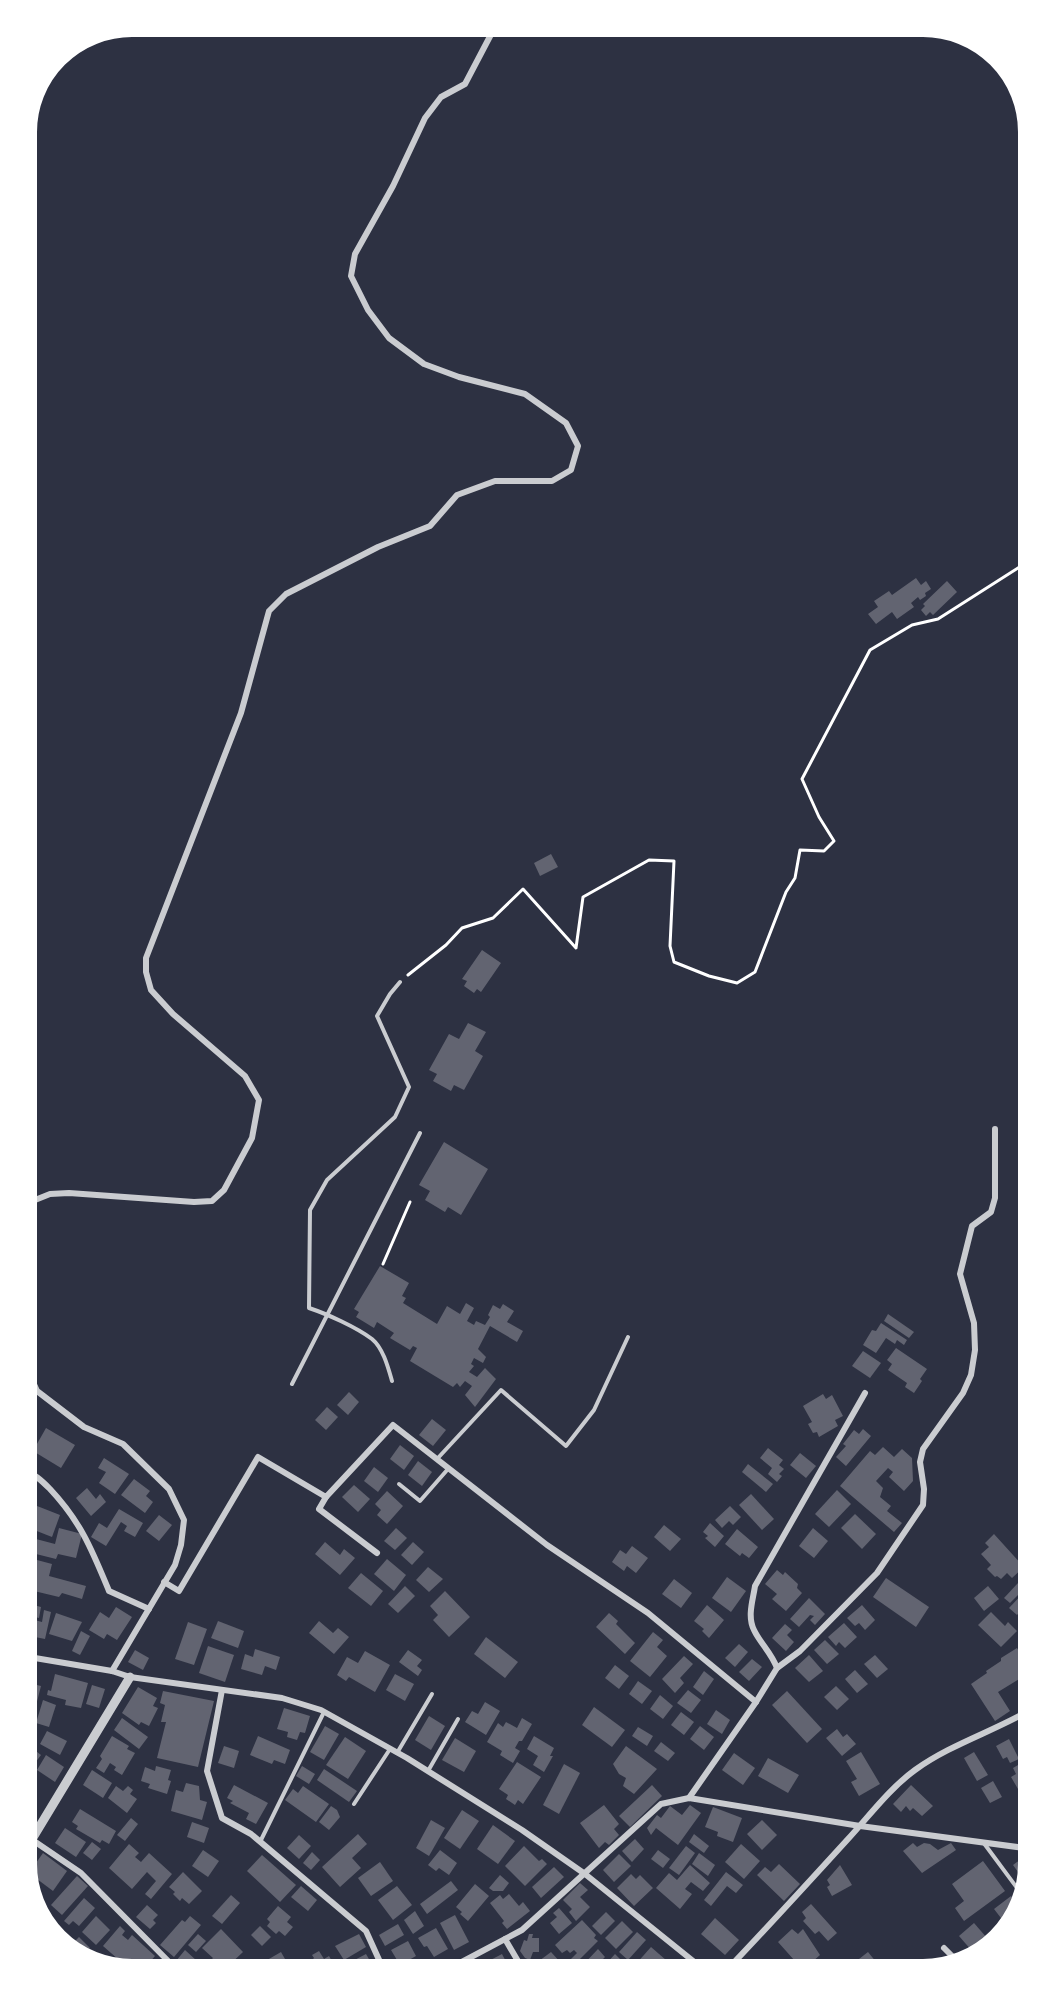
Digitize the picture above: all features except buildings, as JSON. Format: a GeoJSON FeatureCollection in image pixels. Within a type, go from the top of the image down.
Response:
{"type":"FeatureCollection","features":[{"type":"Feature","properties":{"kind":"street"},"geometry":{"type":"LineString","coordinates":[[33,1204],[35,1200],[50,1194],[69,1192],[212,1202],[224,1190],[252,1138],[259,1100],[245,1076],[173,1014],[151,990],[146,972],[146,958],[241,713],[269,611],[286,594],[378,547],[430,526],[457,495],[495,481],[552,481],[571,470],[578,446],[566,423],[525,394],[459,377],[424,364],[388,338],[368,310],[351,276],[355,254],[393,186],[425,118],[441,97],[465,84],[491,33]]}},
{"type":"Feature","properties":{"kind":"street"},"geometry":{"type":"LineString","coordinates":[[689,1798],[777,1668],[800,1651],[877,1573],[922,1505],[924,1489],[920,1462],[923,1449],[963,1392],[971,1375],[975,1350],[974,1323],[960,1274],[972,1226],[991,1212],[995,1198],[995,1129]]}},
{"type":"Feature","properties":{"kind":"street"},"geometry":{"type":"LineString","coordinates":[[33,1381],[38,1391],[84,1427],[123,1444],[169,1489],[184,1520],[176,1565],[112,1671]]}},
{"type":"Feature","properties":{"kind":"street"},"geometry":{"type":"LineString","coordinates":[[777,1668],[771,1654],[753,1629],[750,1612],[755,1586],[865,1392]]}},
{"type":"Feature","properties":{"kind":"street"},"geometry":{"type":"LineString","coordinates":[[376,1553],[320,1509],[326,1497],[393,1425],[547,1545],[648,1613],[756,1702]]}},
{"type":"Feature","properties":{"kind":"street"},"geometry":{"type":"LineString","coordinates":[[164,1582],[179,1591],[258,1458],[326,1497]]}},
{"type":"Feature","properties":{"kind":"street"},"geometry":{"type":"LineString","coordinates":[[33,1475],[40,1479],[74,1516],[109,1591],[149,1609]]}},
{"type":"Feature","properties":{"kind":"street"},"geometry":{"type":"LineString","coordinates":[[33,1658],[112,1671],[130,1677],[282,1698],[324,1712],[428,1771],[522,1830],[585,1874],[696,1963]]}},
{"type":"Feature","properties":{"kind":"street"},"geometry":{"type":"LineString","coordinates":[[33,1836],[130,1677]]}},
{"type":"Feature","properties":{"kind":"street"},"geometry":{"type":"LineString","coordinates":[[222,1690],[207,1771],[222,1818],[251,1834],[366,1931],[380,1963]]}},
{"type":"Feature","properties":{"kind":"street"},"geometry":{"type":"LineString","coordinates":[[733,1963],[882,1800],[914,1771],[937,1756],[1022,1715]]}},
{"type":"Feature","properties":{"kind":"street"},"geometry":{"type":"LineString","coordinates":[[460,1963],[522,1930],[661,1804],[689,1798],[860,1826],[1022,1847]]}},
{"type":"Feature","properties":{"kind":"street"},"geometry":{"type":"LineString","coordinates":[[33,1840],[81,1873],[170,1963]]}},
{"type":"Feature","properties":{"kind":"street"},"geometry":{"type":"LineString","coordinates":[[505,1939],[519,1963]]}},
{"type":"Feature","properties":{"kind":"street"},"geometry":{"type":"LineString","coordinates":[[944,1948],[953,1957]]}},
{"type":"Feature","properties":{"kind":"lane"},"geometry":{"type":"LineString","coordinates":[[392,1381],[386,1361],[373,1340],[327,1314],[309,1308],[310,1210],[327,1180],[395,1117],[409,1087],[377,1016],[400,982]]}},
{"type":"Feature","properties":{"kind":"lane"},"geometry":{"type":"LineString","coordinates":[[291,1384],[420,1133]]}},
{"type":"Feature","properties":{"kind":"lane"},"geometry":{"type":"LineString","coordinates":[[437,1459],[501,1390],[566,1446],[594,1410],[628,1337]]}},
{"type":"Feature","properties":{"kind":"lane"},"geometry":{"type":"LineString","coordinates":[[399,1484],[420,1501],[449,1468]]}},
{"type":"Feature","properties":{"kind":"lane"},"geometry":{"type":"LineString","coordinates":[[397,1753],[432,1694]]}},
{"type":"Feature","properties":{"kind":"lane"},"geometry":{"type":"LineString","coordinates":[[260,1842],[324,1712]]}},
{"type":"Feature","properties":{"kind":"lane"},"geometry":{"type":"LineString","coordinates":[[428,1771],[458,1719]]}},
{"type":"Feature","properties":{"kind":"lane"},"geometry":{"type":"LineString","coordinates":[[354,1804],[390,1749]]}},
{"type":"Feature","properties":{"kind":"lane"},"geometry":{"type":"LineString","coordinates":[[983,1841],[1018,1890]]}},
{"type":"Feature","properties":{"kind":"path"},"geometry":{"type":"LineString","coordinates":[[400,982],[446,945],[462,928],[493,918],[523,889],[576,948],[583,897],[650,860],[674,861],[670,946],[674,962],[709,976],[737,983],[755,972],[786,892],[795,878],[800,850],[824,851],[834,841],[819,817],[802,779],[870,650],[912,625],[938,619],[1022,565]]}},
{"type":"Feature","properties":{"kind":"path"},"geometry":{"type":"LineString","coordinates":[[384,1264],[410,1202]]}}]}
